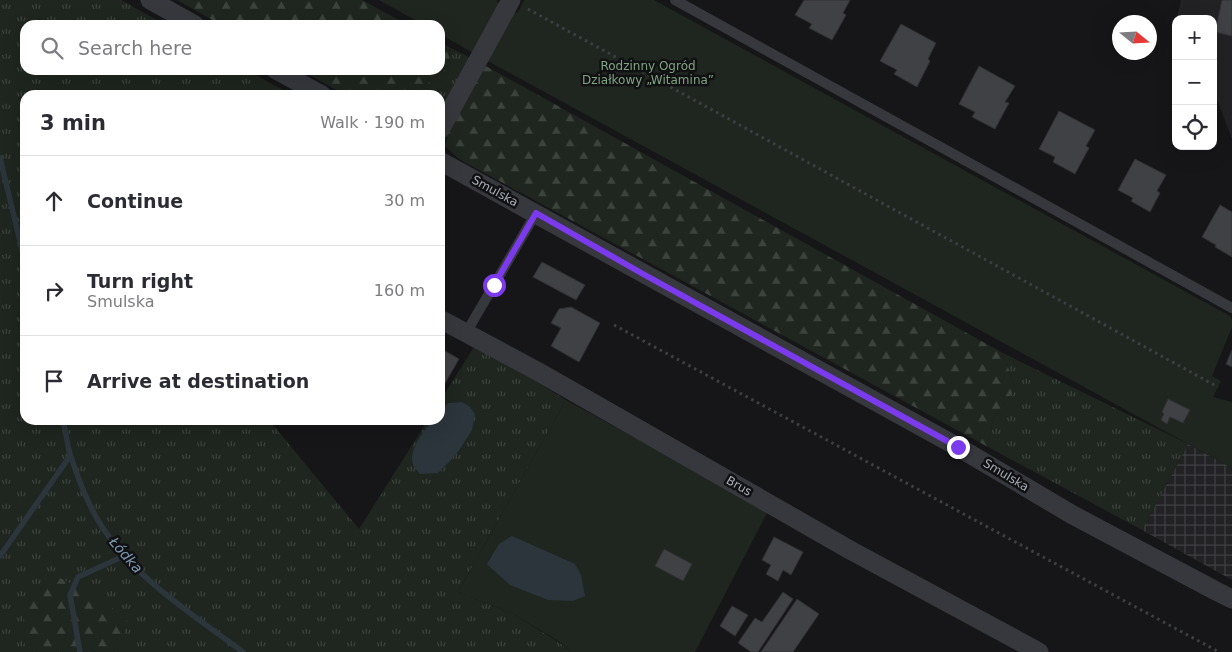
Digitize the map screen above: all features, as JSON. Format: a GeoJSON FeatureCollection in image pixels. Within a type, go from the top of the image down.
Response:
{"type":"FeatureCollection","features":[{"type":"Feature","properties":{"kind":"street"},"geometry":{"type":"LineString","coordinates":[[150,0],[186,20]]}},
{"type":"Feature","properties":{"kind":"street"},"geometry":{"type":"LineString","coordinates":[[445,122],[516,3]]}},
{"type":"Feature","properties":{"kind":"street"},"geometry":{"type":"LineString","coordinates":[[285,75],[313,90]]}},
{"type":"Feature","properties":{"kind":"street","name":"Smulska"},"geometry":{"type":"LineString","coordinates":[[445,164],[958,447],[1070,514],[1232,599]]}},
{"type":"Feature","properties":{"kind":"street","name":"Brus"},"geometry":{"type":"LineString","coordinates":[[445,322],[546,376],[850,550],[1039,652]]}},
{"type":"Feature","properties":{"kind":"lane"},"geometry":{"type":"LineString","coordinates":[[674,0],[1232,308]]}},
{"type":"Feature","properties":{"kind":"lane"},"geometry":{"type":"LineString","coordinates":[[466,332],[536,213]]}},
{"type":"Feature","properties":{"kind":"path"},"geometry":{"type":"LineString","coordinates":[[516,3],[1218,387]]}},
{"type":"Feature","properties":{"kind":"path"},"geometry":{"type":"LineString","coordinates":[[614,325],[1219,652]]}},
{"type":"Feature","properties":{"kind":"shaded area"},"geometry":{"type":"Polygon","coordinates":[[[1181,0],[1232,0],[1232,139],[1217,100],[1217,15],[1178,15],[1181,0]]]}},
{"type":"Feature","properties":{"kind":"shaded area"},"geometry":{"type":"Polygon","coordinates":[[[462,402],[469,406],[475,414],[472,430],[460,449],[438,473],[420,474],[412,459],[415,447],[429,425],[445,425],[445,406],[448,403],[462,402]]]}},
{"type":"Feature","properties":{"kind":"shaded area"},"geometry":{"type":"Polygon","coordinates":[[[1188,444],[1232,468],[1232,580],[1142,530],[1188,444]]]}},
{"type":"Feature","properties":{"kind":"shaded area"},"geometry":{"type":"Polygon","coordinates":[[[512,536],[575,564],[581,575],[585,596],[573,601],[548,600],[510,585],[487,564],[499,544],[512,536]]]}},
{"type":"Feature","properties":{"kind":"green space"},"geometry":{"type":"Polygon","coordinates":[[[0,0],[121,0],[157,20],[20,20],[20,75],[256,75],[283,90],[20,90],[20,425],[273,425],[359,529],[425,425],[445,425],[445,393],[476,344],[566,400],[458,592],[513,614],[572,652],[0,652],[0,0]]]}},
{"type":"Feature","properties":{"kind":"green space"},"geometry":{"type":"Polygon","coordinates":[[[177,0],[362,0],[399,20],[212,20],[177,0]]]}},
{"type":"Feature","properties":{"kind":"green space"},"geometry":{"type":"Polygon","coordinates":[[[379,0],[497,0],[500,11],[475,54],[445,37],[445,20],[415,20],[379,0]]]}},
{"type":"Feature","properties":{"kind":"green space","name":"Rodzinny Ogród Działkowy „Witamina”"},"geometry":{"type":"Polygon","coordinates":[[[524,0],[654,0],[1230,316],[1232,327],[1212,376],[1221,381],[1213,397],[1232,402],[1232,468],[486,60],[509,14],[518,12],[524,0]]]}},
{"type":"Feature","properties":{"kind":"green space"},"geometry":{"type":"Polygon","coordinates":[[[445,45],[449,47],[450,65],[445,69],[445,45]]]}},
{"type":"Feature","properties":{"kind":"green space"},"geometry":{"type":"Polygon","coordinates":[[[449,47],[471,58],[445,103],[445,90],[418,90],[438,75],[445,75],[445,69],[450,65],[449,47]]]}},
{"type":"Feature","properties":{"kind":"green space"},"geometry":{"type":"Polygon","coordinates":[[[484,65],[1003,353],[1015,389],[993,419],[988,447],[459,159],[445,146],[453,117],[484,65]]]}},
{"type":"Feature","properties":{"kind":"green space"},"geometry":{"type":"Polygon","coordinates":[[[310,75],[438,75],[418,90],[336,90],[310,75]]]}},
{"type":"Feature","properties":{"kind":"green space"},"geometry":{"type":"Polygon","coordinates":[[[1003,353],[1188,444],[1142,530],[988,447],[993,419],[1015,389],[1003,353]]]}},
{"type":"Feature","properties":{"kind":"green space"},"geometry":{"type":"Polygon","coordinates":[[[566,400],[768,511],[695,652],[572,652],[560,642],[513,614],[458,592],[566,400]]]}},
{"type":"Feature","properties":{"kind":"green space"},"geometry":{"type":"Polygon","coordinates":[[[49,573],[100,597],[128,622],[117,652],[25,652],[23,610],[49,573]]]}},
{"type":"Feature","properties":{"kind":"building"},"geometry":{"type":"Polygon","coordinates":[[[804,0],[850,0],[843,13],[846,15],[832,40],[809,28],[812,24],[795,15],[804,0]]]}},
{"type":"Feature","properties":{"kind":"building"},"geometry":{"type":"Polygon","coordinates":[[[1222,0],[1232,0],[1232,36],[1217,32],[1222,0]]]}},
{"type":"Feature","properties":{"kind":"building"},"geometry":{"type":"Polygon","coordinates":[[[901,24],[936,43],[928,59],[930,61],[917,87],[894,74],[897,70],[880,61],[901,24]]]}},
{"type":"Feature","properties":{"kind":"building"},"geometry":{"type":"Polygon","coordinates":[[[979,66],[1015,86],[1005,102],[1009,103],[995,129],[972,117],[975,112],[959,104],[979,66]]]}},
{"type":"Feature","properties":{"kind":"building"},"geometry":{"type":"Polygon","coordinates":[[[1059,111],[1095,130],[1086,146],[1089,148],[1075,174],[1053,162],[1055,157],[1039,149],[1059,111]]]}},
{"type":"Feature","properties":{"kind":"building"},"geometry":{"type":"Polygon","coordinates":[[[1135,159],[1166,175],[1157,191],[1160,193],[1150,212],[1131,201],[1133,198],[1118,190],[1135,159]]]}},
{"type":"Feature","properties":{"kind":"building"},"geometry":{"type":"Polygon","coordinates":[[[1220,205],[1232,212],[1232,257],[1202,237],[1220,205]]]}},
{"type":"Feature","properties":{"kind":"building"},"geometry":{"type":"Polygon","coordinates":[[[542,262],[585,285],[576,300],[533,277],[542,262]]]}},
{"type":"Feature","properties":{"kind":"building"},"geometry":{"type":"Polygon","coordinates":[[[571,307],[600,323],[579,362],[551,346],[561,328],[551,323],[559,309],[571,307]]]}},
{"type":"Feature","properties":{"kind":"building"},"geometry":{"type":"Polygon","coordinates":[[[1232,350],[1232,367],[1226,364],[1232,350]]]}},
{"type":"Feature","properties":{"kind":"building"},"geometry":{"type":"Polygon","coordinates":[[[445,351],[459,359],[445,383],[445,351]]]}},
{"type":"Feature","properties":{"kind":"building"},"geometry":{"type":"Polygon","coordinates":[[[1168,399],[1190,410],[1183,423],[1170,417],[1167,424],[1161,420],[1164,414],[1162,412],[1168,399]]]}},
{"type":"Feature","properties":{"kind":"building"},"geometry":{"type":"Polygon","coordinates":[[[774,537],[803,552],[791,575],[783,570],[778,581],[766,574],[771,565],[762,560],[774,537]]]}},
{"type":"Feature","properties":{"kind":"building"},"geometry":{"type":"Polygon","coordinates":[[[664,549],[692,564],[683,581],[655,566],[664,549]]]}},
{"type":"Feature","properties":{"kind":"building"},"geometry":{"type":"Polygon","coordinates":[[[783,592],[793,599],[758,652],[751,652],[738,643],[755,618],[762,622],[783,592]]]}},
{"type":"Feature","properties":{"kind":"building"},"geometry":{"type":"Polygon","coordinates":[[[797,599],[819,614],[793,652],[761,652],[797,599]]]}},
{"type":"Feature","properties":{"kind":"building"},"geometry":{"type":"Polygon","coordinates":[[[732,606],[748,615],[735,636],[720,626],[732,606]]]}},
{"type":"Feature","properties":{"kind":"waterway","name":"Łódka"},"geometry":{"type":"LineString","coordinates":[[0,158],[20,241]]}},
{"type":"Feature","properties":{"kind":"waterway","name":"Łódka"},"geometry":{"type":"LineString","coordinates":[[64,425],[70,452],[84,492],[102,527],[118,548],[156,586],[243,652]]}},
{"type":"Feature","properties":{"kind":"waterway"},"geometry":{"type":"LineString","coordinates":[[0,556],[70,456]]}},
{"type":"Feature","properties":{"kind":"waterway"},"geometry":{"type":"LineString","coordinates":[[80,652],[70,595],[78,577],[124,556]]}},
{"type":"Feature","properties":{"kind":"route"},"geometry":{"type":"LineString","coordinates":[[494,285],[536,213],[958,447]]}}]}
